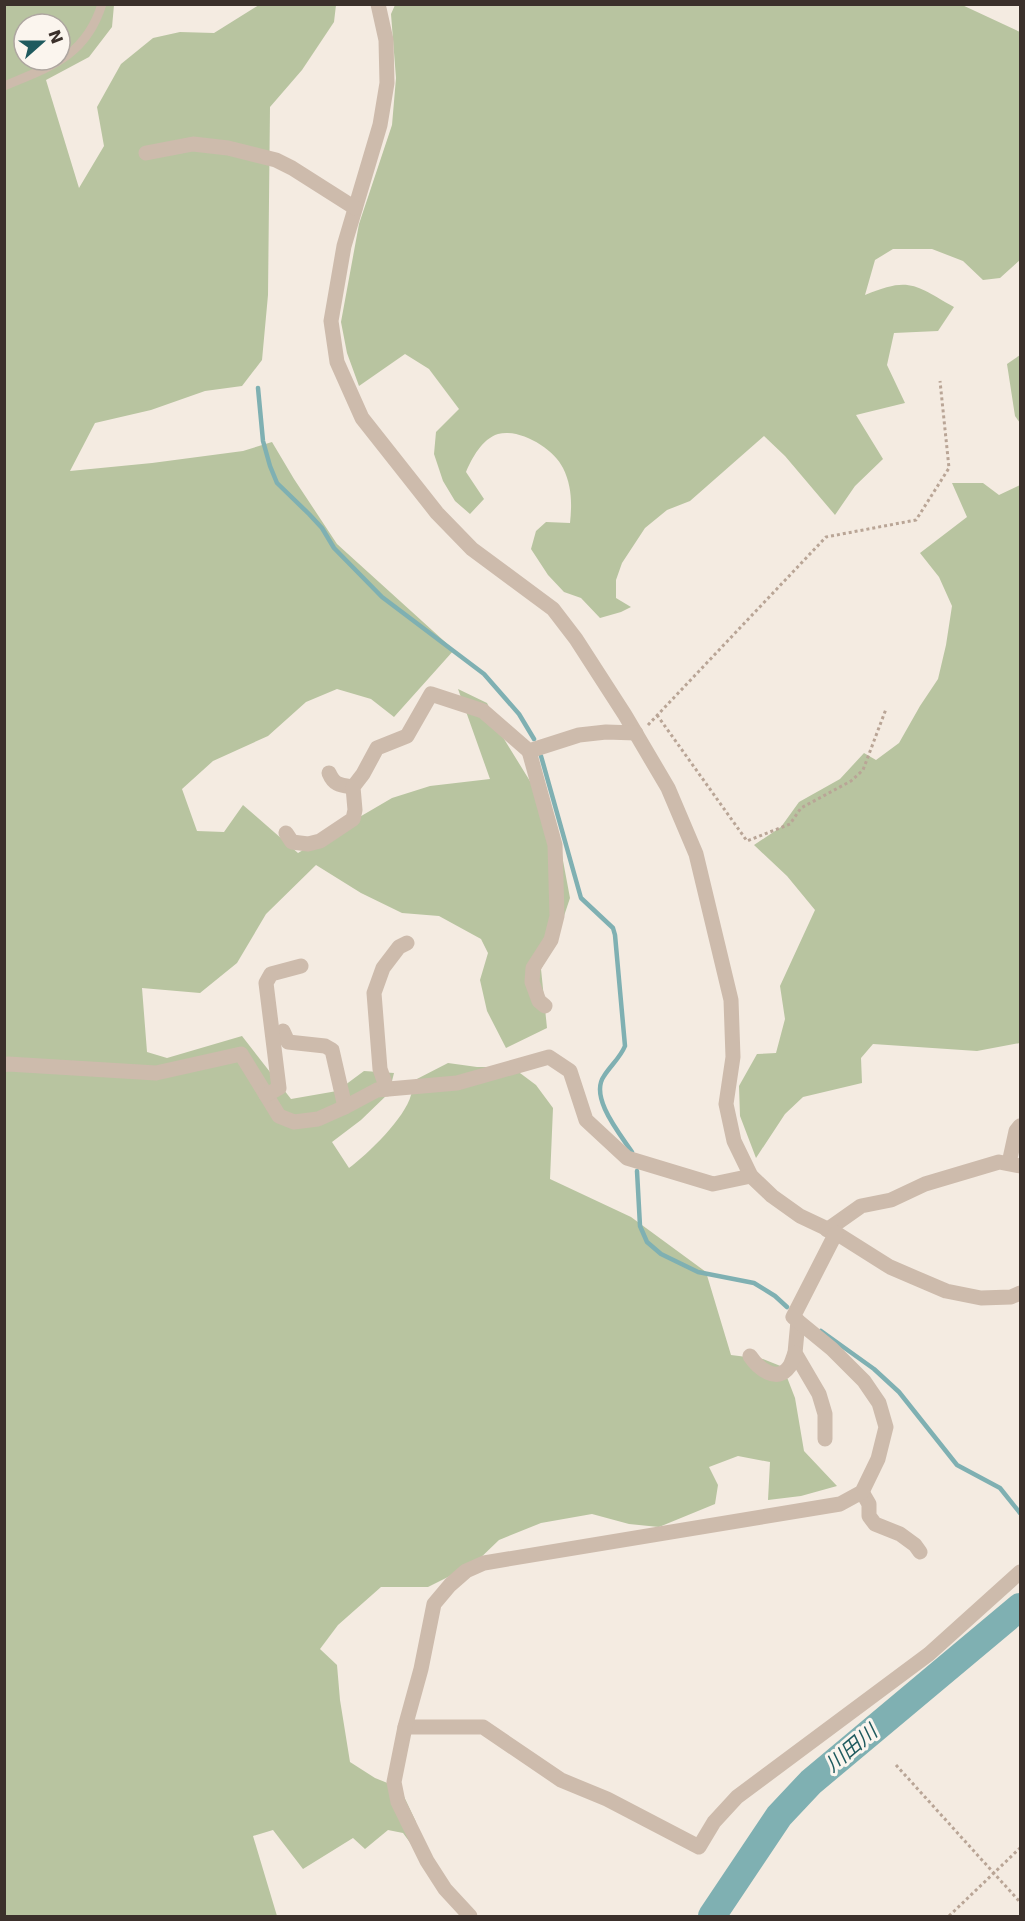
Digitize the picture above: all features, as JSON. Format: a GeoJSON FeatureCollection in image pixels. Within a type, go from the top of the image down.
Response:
{"type":"FeatureCollection","features":[{"type":"Feature","properties":{"kind":"street"},"geometry":{"type":"LineString","coordinates":[[378,4],[386,40],[387,83],[380,125],[344,246],[331,321],[337,362],[362,418],[437,513],[472,549],[554,609],[576,639],[668,788],[696,854],[731,1000],[733,1057],[726,1104],[734,1141],[751,1176],[772,1196],[800,1216],[890,1267],[946,1291],[981,1298],[1011,1297],[1020,1293]]}},
{"type":"Feature","properties":{"kind":"street"},"geometry":{"type":"LineString","coordinates":[[146,153],[193,144],[228,148],[276,160],[355,208]]}},
{"type":"Feature","properties":{"kind":"street"},"geometry":{"type":"LineString","coordinates":[[286,833],[292,842],[308,844],[320,841],[353,819],[355,810],[352,787],[363,774],[377,748],[407,736],[431,694],[483,711],[529,751],[555,845],[557,916],[551,940],[533,968],[532,982],[539,1001],[545,1006]]}},
{"type":"Feature","properties":{"kind":"street"},"geometry":{"type":"LineString","coordinates":[[529,751],[579,735],[606,732],[637,735]]}},
{"type":"Feature","properties":{"kind":"street"},"geometry":{"type":"LineString","coordinates":[[329,773],[333,781],[339,785],[352,787]]}},
{"type":"Feature","properties":{"kind":"street"},"geometry":{"type":"LineString","coordinates":[[387,1089],[380,1069],[374,993],[383,968],[399,947],[407,943]]}},
{"type":"Feature","properties":{"kind":"street"},"geometry":{"type":"LineString","coordinates":[[266,1095],[279,1088],[266,983],[271,974],[301,966]]}},
{"type":"Feature","properties":{"kind":"street"},"geometry":{"type":"LineString","coordinates":[[283,1031],[288,1042],[325,1046],[332,1050],[345,1107]]}},
{"type":"Feature","properties":{"kind":"street"},"geometry":{"type":"LineString","coordinates":[[4,1065],[156,1073],[241,1054],[279,1116],[294,1122],[318,1119],[377,1090],[457,1083],[549,1057],[570,1071],[586,1120],[627,1158],[713,1184],[751,1176]]}},
{"type":"Feature","properties":{"kind":"street"},"geometry":{"type":"LineString","coordinates":[[470,1917],[445,1889],[428,1861],[398,1802],[394,1782],[434,1604],[466,1571],[484,1563],[840,1504],[862,1492],[878,1459],[886,1427],[879,1403],[864,1381],[832,1349],[793,1317],[831,1232],[861,1206],[891,1200],[925,1184],[999,1162],[1015,1165],[1016,1131],[1020,1126]]}},
{"type":"Feature","properties":{"kind":"street"},"geometry":{"type":"LineString","coordinates":[[750,1356],[757,1366],[767,1373],[779,1374],[788,1368],[795,1353],[798,1321]]}},
{"type":"Feature","properties":{"kind":"street"},"geometry":{"type":"LineString","coordinates":[[795,1353],[819,1394],[825,1414],[825,1439]]}},
{"type":"Feature","properties":{"kind":"street"},"geometry":{"type":"LineString","coordinates":[[862,1492],[869,1504],[869,1516],[875,1524],[900,1534],[915,1545],[920,1552]]}},
{"type":"Feature","properties":{"kind":"street"},"geometry":{"type":"LineString","coordinates":[[405,1727],[483,1727],[561,1780],[607,1799],[699,1847],[714,1822],[737,1797],[929,1654],[1020,1572]]}},
{"type":"Feature","properties":{"kind":"lane"},"geometry":{"type":"LineString","coordinates":[[4,86],[68,57],[84,40],[98,18],[102,4]]}},
{"type":"Feature","properties":{"kind":"path"},"geometry":{"type":"LineString","coordinates":[[637,735],[826,537],[916,520],[949,468],[940,381]]}},
{"type":"Feature","properties":{"kind":"path"},"geometry":{"type":"LineString","coordinates":[[657,715],[747,841],[790,824],[801,808],[851,781],[863,770],[886,709]]}},
{"type":"Feature","properties":{"kind":"path"},"geometry":{"type":"LineString","coordinates":[[896,1765],[1020,1902]]}},
{"type":"Feature","properties":{"kind":"path"},"geometry":{"type":"LineString","coordinates":[[949,1917],[1020,1848]]}},
{"type":"Feature","properties":{"kind":"green space"},"geometry":{"type":"Polygon","coordinates":[[[960,4],[1020,32],[1020,260],[1000,278],[983,280],[963,261],[932,249],[893,249],[875,260],[865,295],[892,286],[912,286],[954,307],[938,331],[894,333],[887,365],[905,403],[856,415],[883,459],[855,486],[835,515],[785,456],[764,436],[690,501],[667,510],[645,528],[622,563],[616,580],[616,598],[631,607],[600,618],[581,598],[564,592],[548,575],[531,549],[536,531],[546,522],[570,523],[570,488],[563,468],[552,454],[526,437],[516,434],[492,436],[482,445],[466,472],[484,499],[470,514],[455,501],[443,481],[434,454],[436,432],[459,409],[429,369],[405,354],[359,386],[347,353],[341,322],[359,224],[392,125],[396,78],[391,14],[395,5],[960,4]]]}},
{"type":"Feature","properties":{"kind":"green space"},"geometry":{"type":"Polygon","coordinates":[[[5,5],[114,5],[112,27],[89,57],[72,66],[72,12],[12,12],[12,72],[61,72],[46,80],[79,188],[104,146],[97,107],[121,64],[153,38],[180,32],[214,33],[259,5],[336,5],[334,22],[302,70],[270,107],[268,295],[262,360],[242,386],[205,391],[151,410],[95,423],[70,471],[243,451],[272,442],[337,544],[454,650],[394,717],[371,699],[337,689],[306,702],[268,736],[213,761],[182,789],[197,831],[224,832],[243,805],[298,853],[392,798],[430,786],[490,779],[458,689],[487,703],[504,739],[533,786],[561,850],[570,898],[555,943],[541,969],[547,1028],[506,1048],[487,1011],[480,980],[488,953],[481,939],[439,916],[402,913],[361,893],[316,865],[266,914],[237,963],[200,993],[142,988],[147,1052],[167,1058],[242,1036],[291,1099],[337,1091],[364,1071],[394,1073],[389,1093],[361,1120],[332,1142],[349,1168],[394,1125],[412,1093],[413,1081],[448,1063],[477,1067],[512,1067],[536,1085],[553,1108],[550,1179],[631,1217],[706,1272],[731,1355],[763,1359],[783,1367],[795,1398],[804,1451],[837,1486],[801,1496],[768,1500],[770,1462],[738,1456],[709,1467],[718,1485],[715,1504],[659,1527],[629,1524],[592,1514],[541,1523],[499,1540],[474,1564],[428,1587],[381,1587],[338,1625],[320,1649],[337,1665],[350,1762],[375,1778],[400,1788],[416,1822],[417,1852],[403,1833],[388,1830],[365,1849],[353,1838],[303,1869],[273,1830],[253,1836],[277,1916],[5,1916],[5,5]]]}},
{"type":"Feature","properties":{"kind":"green space"},"geometry":{"type":"Polygon","coordinates":[[[1020,355],[1020,423],[1015,416],[1007,364],[1020,355]]]}},
{"type":"Feature","properties":{"kind":"green space"},"geometry":{"type":"Polygon","coordinates":[[[952,483],[983,483],[999,495],[1020,485],[1020,1043],[977,1051],[873,1044],[861,1058],[862,1083],[803,1097],[785,1114],[756,1158],[740,1116],[739,1086],[757,1054],[776,1053],[785,1019],[780,986],[815,910],[787,876],[754,845],[781,827],[799,802],[840,779],[864,753],[876,760],[899,743],[938,679],[952,606],[939,577],[920,553],[967,517],[952,483]]]}},
{"type":"Feature","properties":{"kind":"waterway"},"geometry":{"type":"LineString","coordinates":[[258,388],[263,441],[277,483],[322,528],[334,548],[382,597],[484,674],[519,714],[534,739]]}},
{"type":"Feature","properties":{"kind":"waterway"},"geometry":{"type":"LineString","coordinates":[[541,756],[581,898],[613,928],[615,935],[625,1046],[604,1076],[600,1085],[600,1094],[614,1126],[632,1152]]}},
{"type":"Feature","properties":{"kind":"waterway"},"geometry":{"type":"LineString","coordinates":[[637,1171],[640,1226],[647,1242],[661,1254],[698,1272],[754,1283],[775,1296],[787,1307]]}},
{"type":"Feature","properties":{"kind":"waterway"},"geometry":{"type":"LineString","coordinates":[[821,1331],[874,1369],[899,1392],[957,1465],[1000,1488],[1020,1513]]}},
{"type":"Feature","properties":{"kind":"waterway","name":"川田川"},"geometry":{"type":"LineString","coordinates":[[712,1916],[779,1816],[811,1782],[1020,1607]]}}]}
